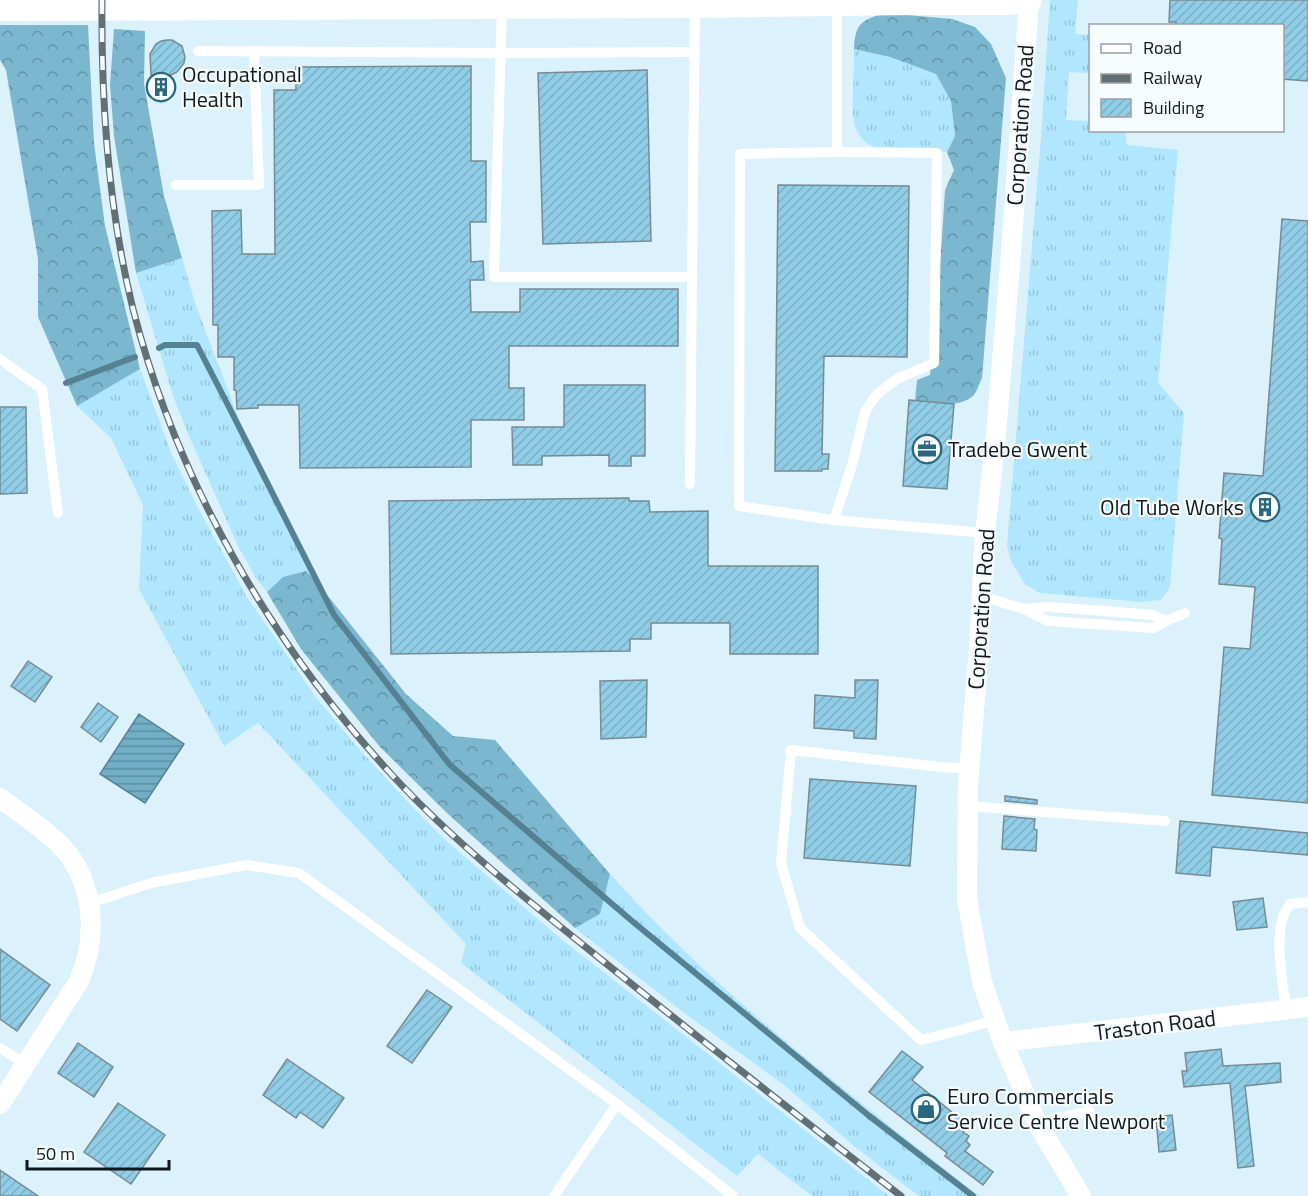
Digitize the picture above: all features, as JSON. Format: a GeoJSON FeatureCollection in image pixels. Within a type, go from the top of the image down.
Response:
{"type":"FeatureCollection","features":[{"type":"Feature","properties":{"kind":"street"},"geometry":{"type":"LineString","coordinates":[[0,9],[502,7],[573,3],[695,6],[1029,1]]}},
{"type":"Feature","properties":{"kind":"street","name":"Corporation Road"},"geometry":{"type":"LineString","coordinates":[[1029,1],[1011,254],[996,435],[985,533],[968,806],[967,899],[982,982],[1003,1042],[1037,1123],[1081,1196]]}},
{"type":"Feature","properties":{"kind":"street"},"geometry":{"type":"LineString","coordinates":[[0,798],[61,846],[77,868],[90,903],[89,951],[85,967],[69,998],[0,1104]]}},
{"type":"Feature","properties":{"kind":"street","name":"Traston Road"},"geometry":{"type":"LineString","coordinates":[[1003,1042],[1308,1007]]}},
{"type":"Feature","properties":{"kind":"lane"},"geometry":{"type":"LineString","coordinates":[[837,4],[837,152]]}},
{"type":"Feature","properties":{"kind":"lane"},"geometry":{"type":"LineString","coordinates":[[690,484],[695,6]]}},
{"type":"Feature","properties":{"kind":"lane"},"geometry":{"type":"LineString","coordinates":[[502,7],[494,277],[692,277]]}},
{"type":"Feature","properties":{"kind":"lane"},"geometry":{"type":"LineString","coordinates":[[198,51],[695,52]]}},
{"type":"Feature","properties":{"kind":"lane"},"geometry":{"type":"LineString","coordinates":[[176,185],[259,185],[254,51]]}},
{"type":"Feature","properties":{"kind":"lane"},"geometry":{"type":"LineString","coordinates":[[834,520],[852,465],[865,412],[876,395],[897,379],[934,363],[937,153],[740,154],[739,506],[834,520],[985,533]]}},
{"type":"Feature","properties":{"kind":"lane"},"geometry":{"type":"LineString","coordinates":[[0,359],[42,389],[58,513]]}},
{"type":"Feature","properties":{"kind":"lane"},"geometry":{"type":"LineString","coordinates":[[981,596],[1024,609],[1048,607],[1105,611],[1152,615],[1166,621],[1185,613]]}},
{"type":"Feature","properties":{"kind":"lane"},"geometry":{"type":"LineString","coordinates":[[970,769],[791,750],[781,863],[800,928],[921,1040],[995,1020]]}},
{"type":"Feature","properties":{"kind":"lane"},"geometry":{"type":"LineString","coordinates":[[968,806],[1165,821]]}},
{"type":"Feature","properties":{"kind":"lane"},"geometry":{"type":"LineString","coordinates":[[90,903],[151,883],[246,865],[298,873],[617,1104],[733,1196]]}},
{"type":"Feature","properties":{"kind":"lane"},"geometry":{"type":"LineString","coordinates":[[1286,1010],[1279,941],[1280,924],[1290,904],[1308,902]]}},
{"type":"Feature","properties":{"kind":"lane"},"geometry":{"type":"LineString","coordinates":[[0,1048],[26,1064]]}},
{"type":"Feature","properties":{"kind":"lane"},"geometry":{"type":"LineString","coordinates":[[554,1196],[617,1104]]}},
{"type":"Feature","properties":{"kind":"lane"},"geometry":{"type":"LineString","coordinates":[[1037,1123],[1090,1111]]}},
{"type":"Feature","properties":{"kind":"green space"},"geometry":{"type":"Polygon","coordinates":[[[1050,0],[1078,0],[1075,34],[1089,35],[1089,73],[1069,72],[1066,120],[1089,121],[1089,132],[1125,132],[1127,145],[1178,150],[1158,383],[1184,413],[1170,587],[1161,600],[1142,602],[1040,593],[1025,584],[1011,561],[1007,546],[1041,138],[1050,0]]]}},
{"type":"Feature","properties":{"kind":"green space"},"geometry":{"type":"Polygon","coordinates":[[[885,13],[952,19],[975,27],[991,44],[1006,78],[982,378],[973,396],[953,404],[915,401],[917,380],[930,375],[945,190],[954,170],[947,152],[955,136],[951,101],[936,74],[890,57],[854,49],[856,33],[861,24],[885,13]]]}},
{"type":"Feature","properties":{"kind":"green space"},"geometry":{"type":"Polygon","coordinates":[[[0,25],[88,25],[94,143],[105,226],[140,369],[77,406],[38,317],[38,259],[6,70],[0,60],[0,25]]]}},
{"type":"Feature","properties":{"kind":"green space"},"geometry":{"type":"Polygon","coordinates":[[[114,29],[145,31],[144,84],[164,196],[182,258],[136,273],[114,136],[110,85],[114,29]]]}},
{"type":"Feature","properties":{"kind":"green space"},"geometry":{"type":"Polygon","coordinates":[[[854,49],[890,57],[936,74],[951,101],[955,137],[947,152],[874,147],[860,136],[856,130],[853,114],[854,49]]]}},
{"type":"Feature","properties":{"kind":"green space"},"geometry":{"type":"Polygon","coordinates":[[[182,258],[196,306],[242,427],[316,581],[306,571],[283,577],[267,592],[239,548],[188,434],[173,396],[136,273],[182,258]]]}},
{"type":"Feature","properties":{"kind":"green space"},"geometry":{"type":"Polygon","coordinates":[[[140,369],[172,455],[247,597],[315,696],[353,742],[444,839],[560,938],[889,1196],[812,1196],[758,1154],[737,1176],[461,963],[466,944],[258,723],[224,746],[139,589],[143,505],[111,438],[77,406],[140,369]]]}},
{"type":"Feature","properties":{"kind":"green space"},"geometry":{"type":"Polygon","coordinates":[[[306,571],[406,694],[453,736],[495,740],[610,874],[600,914],[575,928],[448,814],[380,747],[301,649],[267,592],[283,577],[306,571]]]}},
{"type":"Feature","properties":{"kind":"green space"},"geometry":{"type":"Polygon","coordinates":[[[610,874],[652,919],[741,1003],[835,1082],[979,1196],[919,1196],[855,1147],[783,1084],[687,1015],[575,928],[600,914],[610,874]]]}},
{"type":"Feature","properties":{"kind":"shaded area"},"geometry":{"type":"Polygon","coordinates":[[[139,714],[184,744],[145,803],[100,774],[139,714]]]}},
{"type":"Feature","properties":{"kind":"building"},"geometry":{"type":"Polygon","coordinates":[[[1170,0],[1308,0],[1308,81],[1284,79],[1284,24],[1176,24],[1176,22],[1169,22],[1170,0]]]}},
{"type":"Feature","properties":{"kind":"building"},"geometry":{"type":"Polygon","coordinates":[[[172,40],[182,46],[184,63],[177,72],[169,76],[170,95],[152,95],[150,54],[156,44],[172,40]]]}},
{"type":"Feature","properties":{"kind":"building"},"geometry":{"type":"Polygon","coordinates":[[[471,66],[471,161],[486,161],[486,222],[470,222],[471,262],[483,261],[484,280],[470,280],[471,312],[520,312],[520,289],[678,289],[678,346],[509,346],[509,388],[524,388],[524,420],[471,420],[471,467],[300,468],[299,405],[258,405],[258,408],[237,409],[236,390],[234,390],[234,357],[218,357],[218,325],[213,325],[212,211],[241,210],[242,254],[275,254],[274,90],[296,90],[296,67],[471,66]]]}},
{"type":"Feature","properties":{"kind":"building"},"geometry":{"type":"Polygon","coordinates":[[[647,70],[651,241],[543,244],[538,73],[647,70]]]}},
{"type":"Feature","properties":{"kind":"building"},"geometry":{"type":"Polygon","coordinates":[[[778,185],[909,186],[907,357],[824,356],[822,454],[829,454],[828,469],[822,469],[822,471],[775,471],[778,185]]]}},
{"type":"Feature","properties":{"kind":"building","name":"Old Tube Works"},"geometry":{"type":"Polygon","coordinates":[[[1282,219],[1308,221],[1308,803],[1212,795],[1224,647],[1250,649],[1255,587],[1219,584],[1222,539],[1219,538],[1224,473],[1263,476],[1282,219]]]}},
{"type":"Feature","properties":{"kind":"building"},"geometry":{"type":"Polygon","coordinates":[[[564,385],[645,385],[645,456],[631,456],[631,466],[609,466],[609,455],[542,456],[542,465],[513,465],[512,427],[564,427],[564,385]]]}},
{"type":"Feature","properties":{"kind":"building"},"geometry":{"type":"Polygon","coordinates":[[[909,400],[954,404],[947,489],[903,486],[909,400]]]}},
{"type":"Feature","properties":{"kind":"building"},"geometry":{"type":"Polygon","coordinates":[[[0,407],[26,407],[27,493],[0,494],[0,407]]]}},
{"type":"Feature","properties":{"kind":"building"},"geometry":{"type":"Polygon","coordinates":[[[629,498],[629,501],[649,501],[650,512],[708,511],[708,566],[818,566],[818,654],[730,654],[730,623],[651,623],[651,639],[630,639],[630,651],[391,654],[389,501],[629,498]]]}},
{"type":"Feature","properties":{"kind":"building"},"geometry":{"type":"Polygon","coordinates":[[[28,661],[52,677],[35,702],[11,686],[28,661]]]}},
{"type":"Feature","properties":{"kind":"building"},"geometry":{"type":"Polygon","coordinates":[[[647,680],[646,737],[601,739],[600,681],[647,680]]]}},
{"type":"Feature","properties":{"kind":"building"},"geometry":{"type":"Polygon","coordinates":[[[855,680],[878,680],[876,739],[854,738],[854,731],[814,728],[815,695],[855,698],[855,680]]]}},
{"type":"Feature","properties":{"kind":"building"},"geometry":{"type":"Polygon","coordinates":[[[98,703],[118,717],[101,742],[81,727],[98,703]]]}},
{"type":"Feature","properties":{"kind":"building"},"geometry":{"type":"Polygon","coordinates":[[[810,779],[916,786],[910,866],[804,858],[810,779]]]}},
{"type":"Feature","properties":{"kind":"building"},"geometry":{"type":"Polygon","coordinates":[[[1005,796],[1037,800],[1037,804],[1005,801],[1005,796]]]}},
{"type":"Feature","properties":{"kind":"building"},"geometry":{"type":"Polygon","coordinates":[[[1004,816],[1035,819],[1036,851],[1002,849],[1004,816]]]}},
{"type":"Feature","properties":{"kind":"building"},"geometry":{"type":"Polygon","coordinates":[[[1180,821],[1308,833],[1308,855],[1212,847],[1210,876],[1176,873],[1180,821]]]}},
{"type":"Feature","properties":{"kind":"building"},"geometry":{"type":"Polygon","coordinates":[[[1263,898],[1267,927],[1237,930],[1233,902],[1263,898]]]}},
{"type":"Feature","properties":{"kind":"building"},"geometry":{"type":"Polygon","coordinates":[[[0,949],[50,985],[17,1031],[0,1019],[0,949]]]}},
{"type":"Feature","properties":{"kind":"building"},"geometry":{"type":"Polygon","coordinates":[[[427,990],[452,1007],[412,1063],[387,1046],[427,990]]]}},
{"type":"Feature","properties":{"kind":"building"},"geometry":{"type":"Polygon","coordinates":[[[78,1043],[113,1067],[94,1097],[58,1073],[78,1043]]]}},
{"type":"Feature","properties":{"kind":"building"},"geometry":{"type":"Polygon","coordinates":[[[1221,1049],[1223,1066],[1280,1063],[1281,1082],[1245,1086],[1254,1166],[1238,1168],[1230,1083],[1184,1087],[1182,1071],[1187,1071],[1185,1053],[1221,1049]]]}},
{"type":"Feature","properties":{"kind":"building"},"geometry":{"type":"Polygon","coordinates":[[[902,1051],[923,1067],[912,1080],[968,1125],[963,1132],[969,1136],[966,1141],[970,1145],[965,1151],[993,1172],[983,1185],[945,1156],[947,1153],[869,1092],[902,1051]]]}},
{"type":"Feature","properties":{"kind":"building"},"geometry":{"type":"Polygon","coordinates":[[[287,1059],[344,1098],[323,1128],[300,1112],[296,1118],[263,1095],[287,1059]]]}},
{"type":"Feature","properties":{"kind":"building"},"geometry":{"type":"Polygon","coordinates":[[[118,1103],[165,1135],[131,1184],[84,1152],[118,1103]]]}},
{"type":"Feature","properties":{"kind":"building"},"geometry":{"type":"Polygon","coordinates":[[[1172,1115],[1176,1150],[1159,1152],[1156,1117],[1172,1115]]]}},
{"type":"Feature","properties":{"kind":"building"},"geometry":{"type":"Polygon","coordinates":[[[0,1170],[38,1196],[0,1196],[0,1170]]]}},
{"type":"Feature","properties":{"kind":"waterway"},"geometry":{"type":"LineString","coordinates":[[159,348],[165,345],[197,345],[334,615],[450,765],[632,921],[868,1115],[973,1196]]}},
{"type":"Feature","properties":{"kind":"waterway"},"geometry":{"type":"LineString","coordinates":[[66,383],[135,357]]}},
{"type":"Feature","properties":{"kind":"railway"},"geometry":{"type":"LineString","coordinates":[[102,0],[103,78],[108,155],[117,233],[133,309],[152,373],[175,437],[234,558],[269,616],[307,672],[348,725],[392,775],[442,825],[494,872],[576,939],[901,1196]]}},
{"type":"Feature","properties":{"kind":"place","name":"Occupational Health"},"geometry":{"type":"Point","coordinates":[161,87]}},
{"type":"Feature","properties":{"kind":"place","name":"Tradebe Gwent"},"geometry":{"type":"Point","coordinates":[927,449]}},
{"type":"Feature","properties":{"kind":"place","name":"Old Tube Works"},"geometry":{"type":"Point","coordinates":[1265,507]}},
{"type":"Feature","properties":{"kind":"place","name":"Euro Commercials Service Centre Newport"},"geometry":{"type":"Point","coordinates":[926,1109]}}]}
